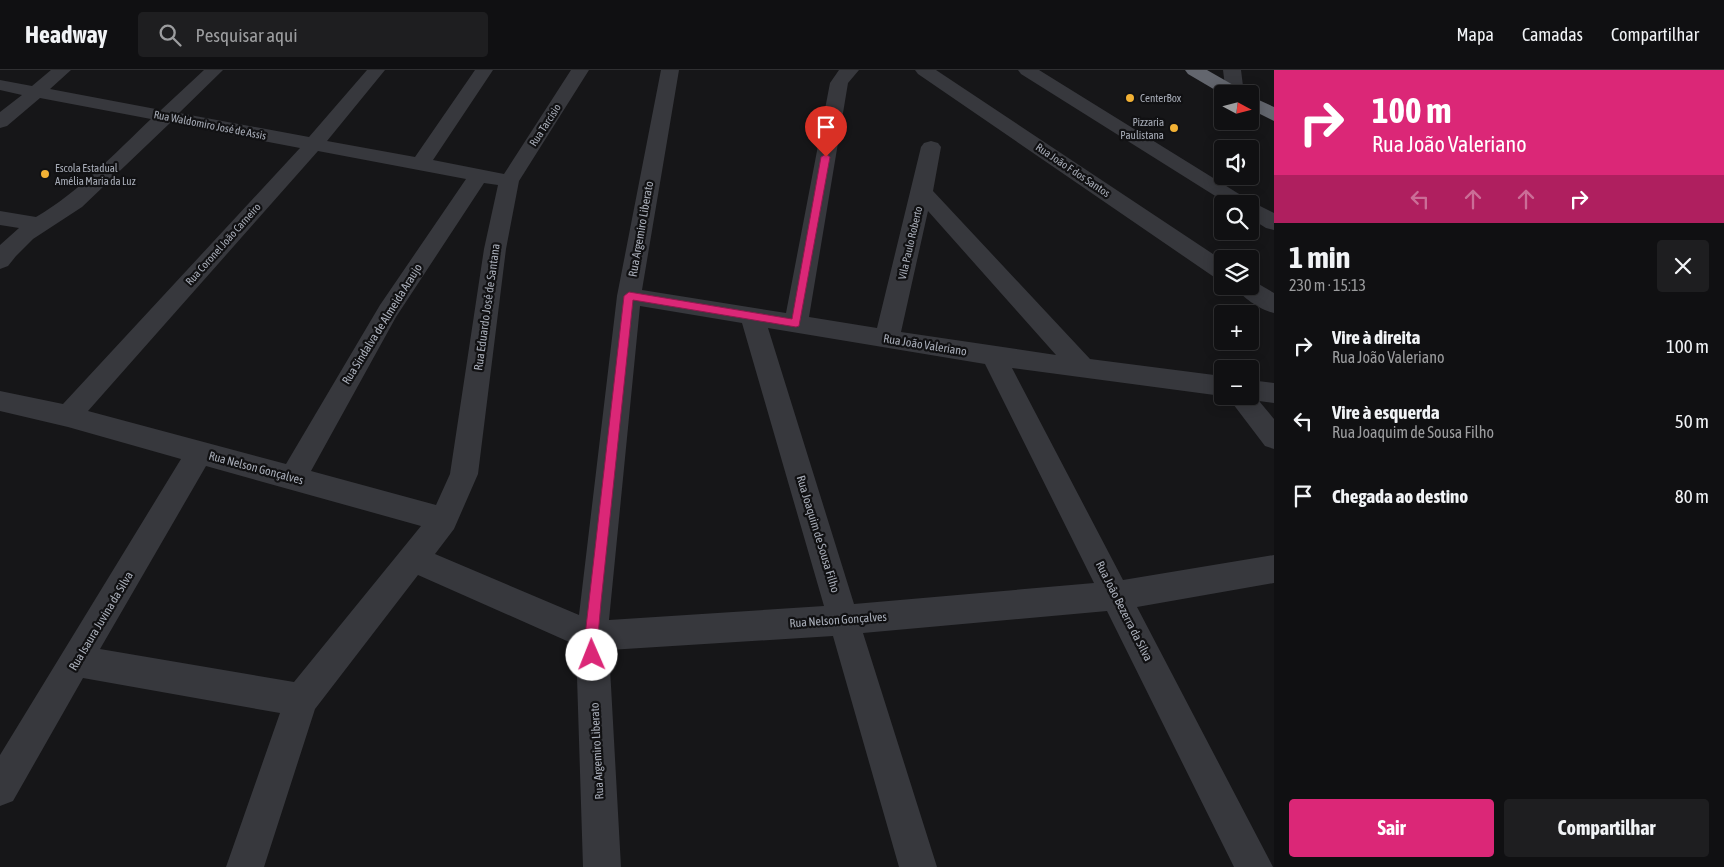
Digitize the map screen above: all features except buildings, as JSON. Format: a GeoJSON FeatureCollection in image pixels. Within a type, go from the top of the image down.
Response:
{"type":"FeatureCollection","features":[{"type":"Feature","properties":{"kind":"highway"},"geometry":{"type":"LineString","coordinates":[[1194,70],[1220,85]]}},
{"type":"Feature","properties":{"kind":"highway"},"geometry":{"type":"LineString","coordinates":[[1259,107],[1274,115]]}},
{"type":"Feature","properties":{"kind":"street"},"geometry":{"type":"LineString","coordinates":[[0,122],[62,70]]}},
{"type":"Feature","properties":{"kind":"street"},"geometry":{"type":"LineString","coordinates":[[0,261],[19,238],[75,202],[214,70]]}},
{"type":"Feature","properties":{"kind":"street","name":"Rua Coronel João Carneiro"},"geometry":{"type":"LineString","coordinates":[[68,416],[313,144],[376,70]]}},
{"type":"Feature","properties":{"kind":"street"},"geometry":{"type":"LineString","coordinates":[[484,70],[420,165],[509,180]]}},
{"type":"Feature","properties":{"kind":"street","name":"Rua Tarcisio"},"geometry":{"type":"LineString","coordinates":[[509,180],[580,70]]}},
{"type":"Feature","properties":{"kind":"street","name":"Rua Argemiro Liberato"},"geometry":{"type":"LineString","coordinates":[[602,867],[592,636],[629,296],[670,70]]}},
{"type":"Feature","properties":{"kind":"street"},"geometry":{"type":"LineString","coordinates":[[796,323],[839,82],[850,70]]}},
{"type":"Feature","properties":{"kind":"street","name":"Rua João F dos Santos"},"geometry":{"type":"LineString","coordinates":[[924,70],[1214,265]]}},
{"type":"Feature","properties":{"kind":"street"},"geometry":{"type":"LineString","coordinates":[[1027,70],[1228,195]]}},
{"type":"Feature","properties":{"kind":"street"},"geometry":{"type":"LineString","coordinates":[[1232,70],[1234,85]]}},
{"type":"Feature","properties":{"kind":"street","name":"Rua Waldomiro José de Assis"},"geometry":{"type":"LineString","coordinates":[[0,85],[420,165]]}},
{"type":"Feature","properties":{"kind":"street","name":"Vila Paulo Roberto"},"geometry":{"type":"LineString","coordinates":[[887,338],[922,192],[930,147]]}},
{"type":"Feature","properties":{"kind":"street","name":"Rua Sindalva de Almeida Araujo"},"geometry":{"type":"LineString","coordinates":[[293,478],[388,311],[478,175]]}},
{"type":"Feature","properties":{"kind":"street","name":"Rua Eduardo José de Santana"},"geometry":{"type":"LineString","coordinates":[[301,700],[444,520],[464,474],[495,249],[509,180]]}},
{"type":"Feature","properties":{"kind":"street"},"geometry":{"type":"LineString","coordinates":[[922,192],[1084,368]]}},
{"type":"Feature","properties":{"kind":"street"},"geometry":{"type":"LineString","coordinates":[[1259,214],[1274,223]]}},
{"type":"Feature","properties":{"kind":"street"},"geometry":{"type":"LineString","coordinates":[[0,218],[38,225]]}},
{"type":"Feature","properties":{"kind":"street"},"geometry":{"type":"LineString","coordinates":[[1259,295],[1274,305]]}},
{"type":"Feature","properties":{"kind":"street","name":"Rua João Valeriano"},"geometry":{"type":"LineString","coordinates":[[629,296],[993,356],[1214,385]]}},
{"type":"Feature","properties":{"kind":"street","name":"Rua Joaquim de Sousa Filho"},"geometry":{"type":"LineString","coordinates":[[752,316],[918,867]]}},
{"type":"Feature","properties":{"kind":"street","name":"Rua Joāo Bezerra da Silva"},"geometry":{"type":"LineString","coordinates":[[993,356],[1254,867]]}},
{"type":"Feature","properties":{"kind":"street"},"geometry":{"type":"LineString","coordinates":[[1259,391],[1274,393]]}},
{"type":"Feature","properties":{"kind":"street","name":"Rua Nelson Gonçalves"},"geometry":{"type":"LineString","coordinates":[[0,401],[68,416],[444,520]]}},
{"type":"Feature","properties":{"kind":"street"},"geometry":{"type":"LineString","coordinates":[[1247,405],[1274,438]]}},
{"type":"Feature","properties":{"kind":"street","name":"Rua Isaura Juvina da Silva"},"geometry":{"type":"LineString","coordinates":[[0,788],[200,452]]}},
{"type":"Feature","properties":{"kind":"street","name":"Rua Nelson Gonçalves"},"geometry":{"type":"LineString","coordinates":[[414,560],[592,636],[845,620],[1116,596],[1274,569]]}},
{"type":"Feature","properties":{"kind":"street"},"geometry":{"type":"LineString","coordinates":[[77,661],[301,700],[245,867]]}},
{"type":"Feature","properties":{"kind":"place","name":"CenterBox"},"geometry":{"type":"Point","coordinates":[1130,98]}},
{"type":"Feature","properties":{"kind":"place","name":"Pizzaria Paulistana"},"geometry":{"type":"Point","coordinates":[1174,128]}},
{"type":"Feature","properties":{"kind":"place","name":"Escola Estadual Amélia Maria da Luz"},"geometry":{"type":"Point","coordinates":[45,174]}},
{"type":"Feature","properties":{"kind":"route"},"geometry":{"type":"LineString","coordinates":[[592,655],[595,602],[629,296],[796,323],[826,157]]}}]}
